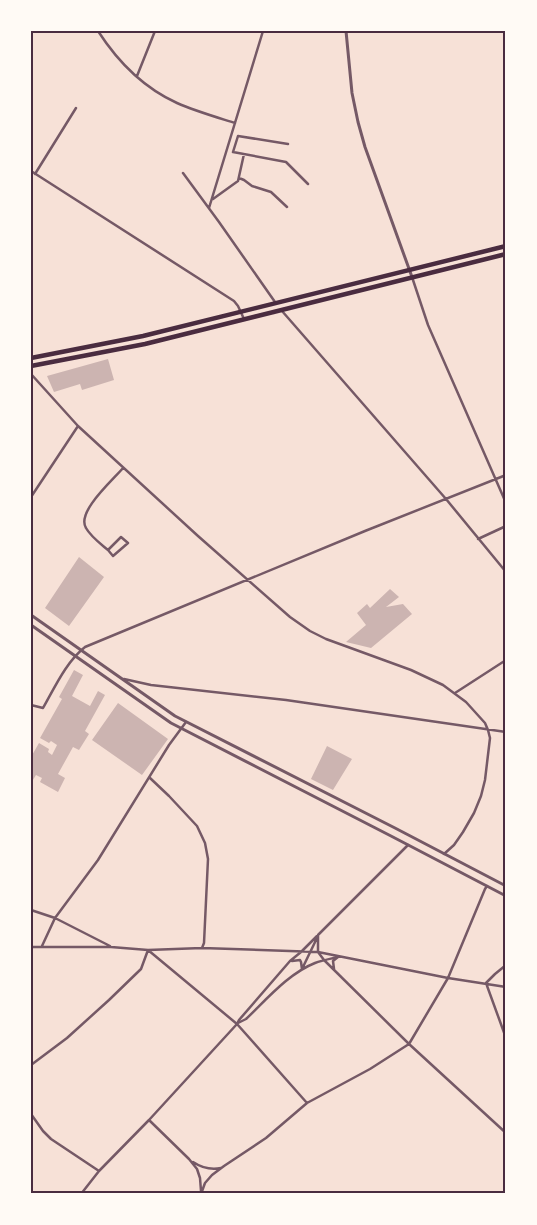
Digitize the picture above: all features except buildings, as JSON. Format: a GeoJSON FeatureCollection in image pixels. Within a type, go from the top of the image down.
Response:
{"type":"FeatureCollection","features":[{"type":"Feature","properties":{"kind":"main road"},"geometry":{"type":"LineString","coordinates":[[31,358],[143,336],[506,246]]}},
{"type":"Feature","properties":{"kind":"main road"},"geometry":{"type":"LineString","coordinates":[[31,366],[145,344],[506,254]]}},
{"type":"Feature","properties":{"kind":"street"},"geometry":{"type":"LineString","coordinates":[[98,31],[113,52],[154,90],[178,103],[235,123]]}},
{"type":"Feature","properties":{"kind":"street"},"geometry":{"type":"LineString","coordinates":[[137,76],[155,31]]}},
{"type":"Feature","properties":{"kind":"street"},"geometry":{"type":"LineString","coordinates":[[209,208],[263,31]]}},
{"type":"Feature","properties":{"kind":"street"},"geometry":{"type":"LineString","coordinates":[[346,31],[352,93],[365,147],[428,325],[506,503]]}},
{"type":"Feature","properties":{"kind":"street"},"geometry":{"type":"LineString","coordinates":[[35,174],[76,108]]}},
{"type":"Feature","properties":{"kind":"street"},"geometry":{"type":"LineString","coordinates":[[288,144],[238,136],[233,152],[286,162],[308,184]]}},
{"type":"Feature","properties":{"kind":"street"},"geometry":{"type":"LineString","coordinates":[[212,199],[238,181],[244,154]]}},
{"type":"Feature","properties":{"kind":"street"},"geometry":{"type":"LineString","coordinates":[[31,171],[227,297],[236,304],[244,319]]}},
{"type":"Feature","properties":{"kind":"street"},"geometry":{"type":"LineString","coordinates":[[183,173],[276,303]]}},
{"type":"Feature","properties":{"kind":"street"},"geometry":{"type":"LineString","coordinates":[[239,178],[252,186],[271,192],[287,207]]}},
{"type":"Feature","properties":{"kind":"street"},"geometry":{"type":"LineString","coordinates":[[281,310],[446,499],[506,572]]}},
{"type":"Feature","properties":{"kind":"street"},"geometry":{"type":"LineString","coordinates":[[31,374],[78,426],[290,617],[310,631],[326,639],[427,677],[443,685],[466,702],[485,723],[490,738],[481,796],[474,813],[454,845],[444,854]]}},
{"type":"Feature","properties":{"kind":"street"},"geometry":{"type":"LineString","coordinates":[[31,497],[78,426]]}},
{"type":"Feature","properties":{"kind":"street"},"geometry":{"type":"LineString","coordinates":[[108,550],[121,537],[128,543],[113,556],[84,527],[84,520],[91,503],[124,468]]}},
{"type":"Feature","properties":{"kind":"street"},"geometry":{"type":"LineString","coordinates":[[31,705],[43,708],[75,656],[80,651],[100,641],[506,475]]}},
{"type":"Feature","properties":{"kind":"street"},"geometry":{"type":"LineString","coordinates":[[478,539],[506,526]]}},
{"type":"Feature","properties":{"kind":"street"},"geometry":{"type":"LineString","coordinates":[[31,615],[80,651],[186,722],[506,886]]}},
{"type":"Feature","properties":{"kind":"street"},"geometry":{"type":"LineString","coordinates":[[31,625],[158,715],[181,729],[506,896]]}},
{"type":"Feature","properties":{"kind":"street"},"geometry":{"type":"LineString","coordinates":[[455,693],[506,660]]}},
{"type":"Feature","properties":{"kind":"street"},"geometry":{"type":"LineString","coordinates":[[121,678],[151,685],[286,700],[506,732]]}},
{"type":"Feature","properties":{"kind":"street"},"geometry":{"type":"LineString","coordinates":[[42,946],[55,918],[98,860],[186,722]]}},
{"type":"Feature","properties":{"kind":"street"},"geometry":{"type":"LineString","coordinates":[[150,778],[197,826],[205,843],[208,859],[204,942],[202,948]]}},
{"type":"Feature","properties":{"kind":"street"},"geometry":{"type":"LineString","coordinates":[[81,1194],[99,1171],[149,1120],[237,1024],[290,961],[409,845]]}},
{"type":"Feature","properties":{"kind":"street"},"geometry":{"type":"LineString","coordinates":[[201,1192],[205,1183],[222,1167],[266,1138],[307,1103],[370,1069],[409,1044],[448,978],[487,886]]}},
{"type":"Feature","properties":{"kind":"street"},"geometry":{"type":"LineString","coordinates":[[31,910],[55,918],[111,947]]}},
{"type":"Feature","properties":{"kind":"street"},"geometry":{"type":"LineString","coordinates":[[302,970],[318,934]]}},
{"type":"Feature","properties":{"kind":"street"},"geometry":{"type":"LineString","coordinates":[[318,934],[318,952],[335,972],[409,1044],[506,1132]]}},
{"type":"Feature","properties":{"kind":"street"},"geometry":{"type":"LineString","coordinates":[[31,947],[111,947],[148,950],[202,948],[318,952],[448,978],[506,987]]}},
{"type":"Feature","properties":{"kind":"street"},"geometry":{"type":"LineString","coordinates":[[148,950],[237,1024],[307,1103]]}},
{"type":"Feature","properties":{"kind":"street"},"geometry":{"type":"LineString","coordinates":[[31,1065],[67,1038],[141,969],[148,950]]}},
{"type":"Feature","properties":{"kind":"street"},"geometry":{"type":"LineString","coordinates":[[237,1024],[246,1019],[286,981],[302,970],[324,960],[339,956]]}},
{"type":"Feature","properties":{"kind":"street"},"geometry":{"type":"LineString","coordinates":[[335,972],[333,961],[339,956]]}},
{"type":"Feature","properties":{"kind":"street"},"geometry":{"type":"LineString","coordinates":[[290,961],[300,960],[302,970]]}},
{"type":"Feature","properties":{"kind":"street"},"geometry":{"type":"LineString","coordinates":[[486,983],[506,965]]}},
{"type":"Feature","properties":{"kind":"street"},"geometry":{"type":"LineString","coordinates":[[486,983],[506,1038]]}},
{"type":"Feature","properties":{"kind":"street"},"geometry":{"type":"LineString","coordinates":[[31,1114],[51,1140],[99,1171]]}},
{"type":"Feature","properties":{"kind":"street"},"geometry":{"type":"LineString","coordinates":[[149,1120],[197,1169],[201,1192]]}},
{"type":"Feature","properties":{"kind":"street"},"geometry":{"type":"LineString","coordinates":[[189,1159],[207,1168],[222,1167]]}}]}
